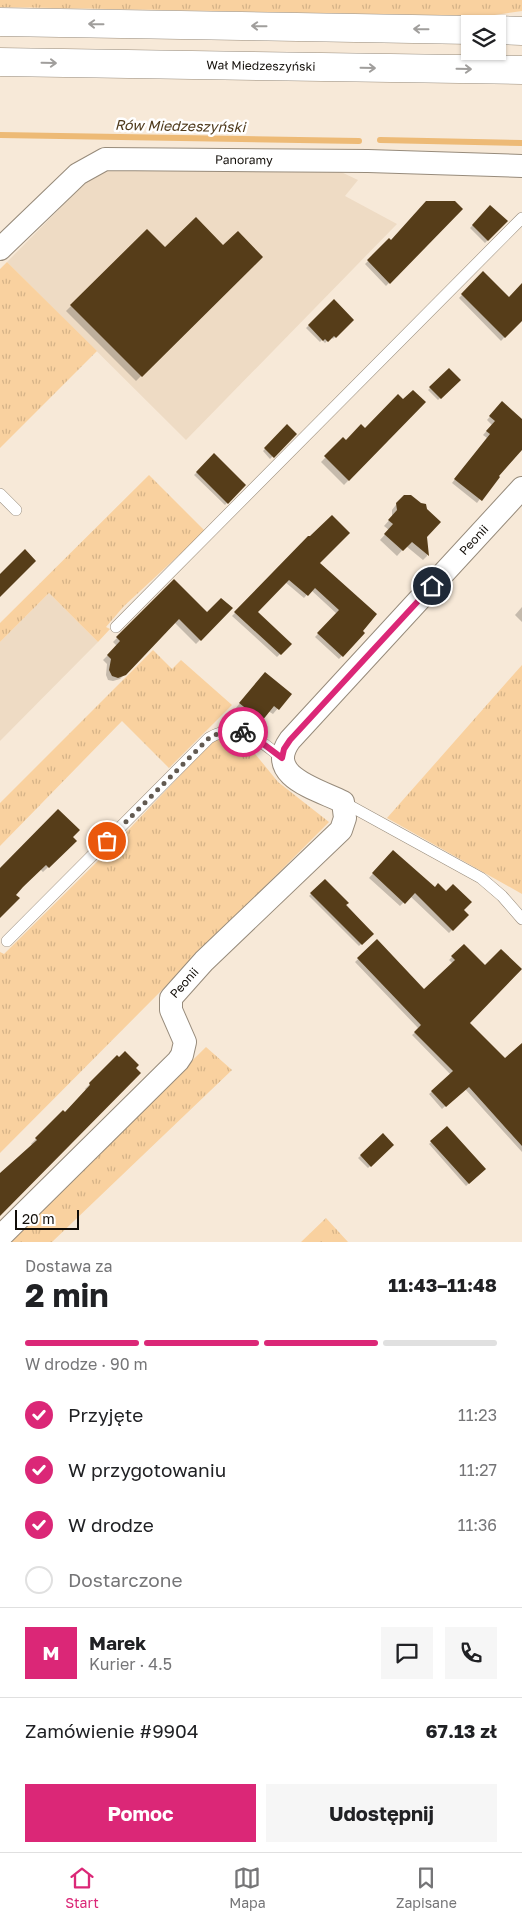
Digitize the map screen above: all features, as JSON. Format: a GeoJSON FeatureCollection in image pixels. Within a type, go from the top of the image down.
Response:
{"type":"FeatureCollection","features":[{"type":"Feature","properties":{"kind":"main road"},"geometry":{"type":"LineString","coordinates":[[0,22],[461,30]]}},
{"type":"Feature","properties":{"kind":"main road"},"geometry":{"type":"LineString","coordinates":[[506,30],[522,31]]}},
{"type":"Feature","properties":{"kind":"main road","name":"Wał Miedzeszyński"},"geometry":{"type":"LineString","coordinates":[[0,62],[522,70]]}},
{"type":"Feature","properties":{"kind":"street","name":"Panoramy"},"geometry":{"type":"LineString","coordinates":[[0,249],[78,174],[106,159],[368,161],[522,166]]}},
{"type":"Feature","properties":{"kind":"street","name":"Peonii"},"geometry":{"type":"LineString","coordinates":[[282,758],[284,749],[290,740],[522,488]]}},
{"type":"Feature","properties":{"kind":"street"},"geometry":{"type":"LineString","coordinates":[[282,758],[287,772],[296,779],[343,802]]}},
{"type":"Feature","properties":{"kind":"street","name":"Peonii"},"geometry":{"type":"LineString","coordinates":[[0,1237],[178,1061],[182,1055],[185,1042],[171,1010],[171,998],[204,962],[334,837],[340,830],[345,818],[343,802]]}},
{"type":"Feature","properties":{"kind":"lane"},"geometry":{"type":"LineString","coordinates":[[116,627],[522,218]]}},
{"type":"Feature","properties":{"kind":"lane"},"geometry":{"type":"LineString","coordinates":[[0,494],[16,510]]}},
{"type":"Feature","properties":{"kind":"lane"},"geometry":{"type":"LineString","coordinates":[[7,941],[209,738],[219,732],[236,730],[254,737],[282,758]]}},
{"type":"Feature","properties":{"kind":"lane"},"geometry":{"type":"LineString","coordinates":[[343,802],[481,878],[502,896],[522,919]]}},
{"type":"Feature","properties":{"kind":"shaded area"},"geometry":{"type":"Polygon","coordinates":[[[111,167],[339,171],[358,180],[345,196],[397,224],[186,440],[7,262],[93,175],[111,167]]]}},
{"type":"Feature","properties":{"kind":"shaded area"},"geometry":{"type":"Polygon","coordinates":[[[49,593],[98,642],[0,741],[0,642],[49,593]]]}},
{"type":"Feature","properties":{"kind":"green space"},"geometry":{"type":"Polygon","coordinates":[[[0,0],[522,0],[522,11],[495,15],[461,16],[0,7],[0,0]]]}},
{"type":"Feature","properties":{"kind":"green space"},"geometry":{"type":"Polygon","coordinates":[[[7,262],[97,351],[0,448],[0,269],[7,262]]]}},
{"type":"Feature","properties":{"kind":"green space"},"geometry":{"type":"Polygon","coordinates":[[[149,475],[205,531],[124,606],[106,627],[110,629],[98,642],[49,593],[0,642],[0,623],[149,475]]]}},
{"type":"Feature","properties":{"kind":"green space"},"geometry":{"type":"Polygon","coordinates":[[[153,650],[172,669],[181,660],[232,705],[169,768],[122,721],[0,846],[0,803],[153,650]]]}},
{"type":"Feature","properties":{"kind":"green space"},"geometry":{"type":"Polygon","coordinates":[[[522,665],[522,894],[387,818],[522,665]]]}},
{"type":"Feature","properties":{"kind":"green space"},"geometry":{"type":"Polygon","coordinates":[[[243,739],[278,782],[329,822],[0,1153],[0,952],[4,954],[113,846],[214,740],[243,739]]]}},
{"type":"Feature","properties":{"kind":"green space"},"geometry":{"type":"Polygon","coordinates":[[[206,1047],[232,1070],[52,1242],[8,1242],[206,1047]]]}},
{"type":"Feature","properties":{"kind":"green space"},"geometry":{"type":"Polygon","coordinates":[[[326,1218],[348,1242],[301,1242],[326,1218]]]}},
{"type":"Feature","properties":{"kind":"building"},"geometry":{"type":"Polygon","coordinates":[[[426,201],[455,201],[463,209],[390,284],[367,260],[389,238],[391,240],[426,201]]]}},
{"type":"Feature","properties":{"kind":"building"},"geometry":{"type":"Polygon","coordinates":[[[490,205],[508,221],[488,241],[472,225],[490,205]]]}},
{"type":"Feature","properties":{"kind":"building"},"geometry":{"type":"Polygon","coordinates":[[[196,217],[223,245],[238,231],[263,257],[142,377],[70,305],[147,229],[165,247],[196,217]]]}},
{"type":"Feature","properties":{"kind":"building"},"geometry":{"type":"Polygon","coordinates":[[[483,271],[509,297],[522,283],[522,321],[505,338],[461,294],[483,271]]]}},
{"type":"Feature","properties":{"kind":"building"},"geometry":{"type":"Polygon","coordinates":[[[334,299],[354,320],[336,338],[334,336],[328,342],[325,339],[323,341],[308,325],[334,299]]]}},
{"type":"Feature","properties":{"kind":"building"},"geometry":{"type":"Polygon","coordinates":[[[449,368],[461,380],[441,399],[429,387],[449,368]]]}},
{"type":"Feature","properties":{"kind":"building"},"geometry":{"type":"Polygon","coordinates":[[[413,390],[426,402],[349,481],[324,456],[343,437],[346,440],[361,424],[365,428],[398,394],[403,399],[413,390]]]}},
{"type":"Feature","properties":{"kind":"building"},"geometry":{"type":"Polygon","coordinates":[[[502,401],[522,419],[522,450],[499,476],[482,501],[454,479],[490,434],[486,431],[495,421],[489,416],[502,401]]]}},
{"type":"Feature","properties":{"kind":"building"},"geometry":{"type":"Polygon","coordinates":[[[287,424],[297,434],[274,458],[264,448],[287,424]]]}},
{"type":"Feature","properties":{"kind":"building"},"geometry":{"type":"Polygon","coordinates":[[[214,453],[246,485],[228,504],[196,472],[214,453]]]}},
{"type":"Feature","properties":{"kind":"building"},"geometry":{"type":"Polygon","coordinates":[[[404,495],[411,495],[421,503],[426,504],[427,509],[441,522],[427,537],[429,556],[412,542],[403,551],[384,534],[393,524],[388,520],[397,510],[396,503],[404,495]]]}},
{"type":"Feature","properties":{"kind":"building"},"geometry":{"type":"Polygon","coordinates":[[[332,515],[350,533],[320,563],[377,614],[363,631],[365,633],[343,657],[317,633],[339,610],[315,588],[308,596],[289,580],[258,612],[292,644],[281,655],[234,612],[308,536],[332,515]]]}},
{"type":"Feature","properties":{"kind":"building"},"geometry":{"type":"Polygon","coordinates":[[[25,549],[36,561],[0,597],[0,574],[25,549]]]}},
{"type":"Feature","properties":{"kind":"building"},"geometry":{"type":"Polygon","coordinates":[[[174,579],[207,612],[221,598],[233,608],[201,641],[179,619],[126,675],[118,678],[112,676],[109,670],[111,659],[107,655],[120,641],[116,637],[174,579]]]}},
{"type":"Feature","properties":{"kind":"building"},"geometry":{"type":"Polygon","coordinates":[[[265,672],[292,694],[279,710],[274,706],[262,721],[239,703],[265,672]]]}},
{"type":"Feature","properties":{"kind":"building"},"geometry":{"type":"Polygon","coordinates":[[[58,809],[80,830],[73,837],[77,841],[49,868],[46,865],[23,887],[16,895],[20,898],[0,918],[0,868],[58,809]]]}},
{"type":"Feature","properties":{"kind":"building"},"geometry":{"type":"Polygon","coordinates":[[[393,850],[435,887],[438,883],[446,891],[453,884],[472,902],[464,910],[469,915],[453,931],[415,893],[405,904],[372,873],[393,850]]]}},
{"type":"Feature","properties":{"kind":"building"},"geometry":{"type":"Polygon","coordinates":[[[325,879],[349,903],[346,905],[374,934],[362,945],[310,893],[325,879]]]}},
{"type":"Feature","properties":{"kind":"building"},"geometry":{"type":"Polygon","coordinates":[[[377,939],[424,989],[455,960],[451,956],[464,944],[485,965],[501,949],[522,969],[470,1023],[505,1058],[522,1043],[522,1146],[469,1087],[446,1107],[431,1091],[453,1071],[414,1032],[421,1025],[357,958],[377,939]]]}},
{"type":"Feature","properties":{"kind":"building"},"geometry":{"type":"Polygon","coordinates":[[[125,1051],[139,1065],[136,1068],[141,1073],[0,1216],[0,1173],[37,1140],[35,1138],[63,1110],[65,1112],[90,1085],[89,1083],[117,1055],[119,1057],[125,1051]]]}},
{"type":"Feature","properties":{"kind":"building"},"geometry":{"type":"Polygon","coordinates":[[[447,1126],[486,1169],[469,1184],[430,1141],[447,1126]]]}},
{"type":"Feature","properties":{"kind":"building"},"geometry":{"type":"Polygon","coordinates":[[[383,1133],[394,1145],[371,1167],[360,1155],[383,1133]]]}},
{"type":"Feature","properties":{"kind":"waterway","name":"Rów Miedzeszyński"},"geometry":{"type":"LineString","coordinates":[[0,135],[359,141]]}},
{"type":"Feature","properties":{"kind":"waterway","name":"Rów Miedzeszyński"},"geometry":{"type":"LineString","coordinates":[[380,140],[522,143]]}},
{"type":"Feature","properties":{"kind":"way so far"},"geometry":{"type":"LineString","coordinates":[[107,841],[209,738],[219,732],[236,730],[243,732]]}},
{"type":"Feature","properties":{"kind":"route"},"geometry":{"type":"LineString","coordinates":[[243,732],[254,737],[282,758],[284,749],[290,740],[432,586]]}}]}
